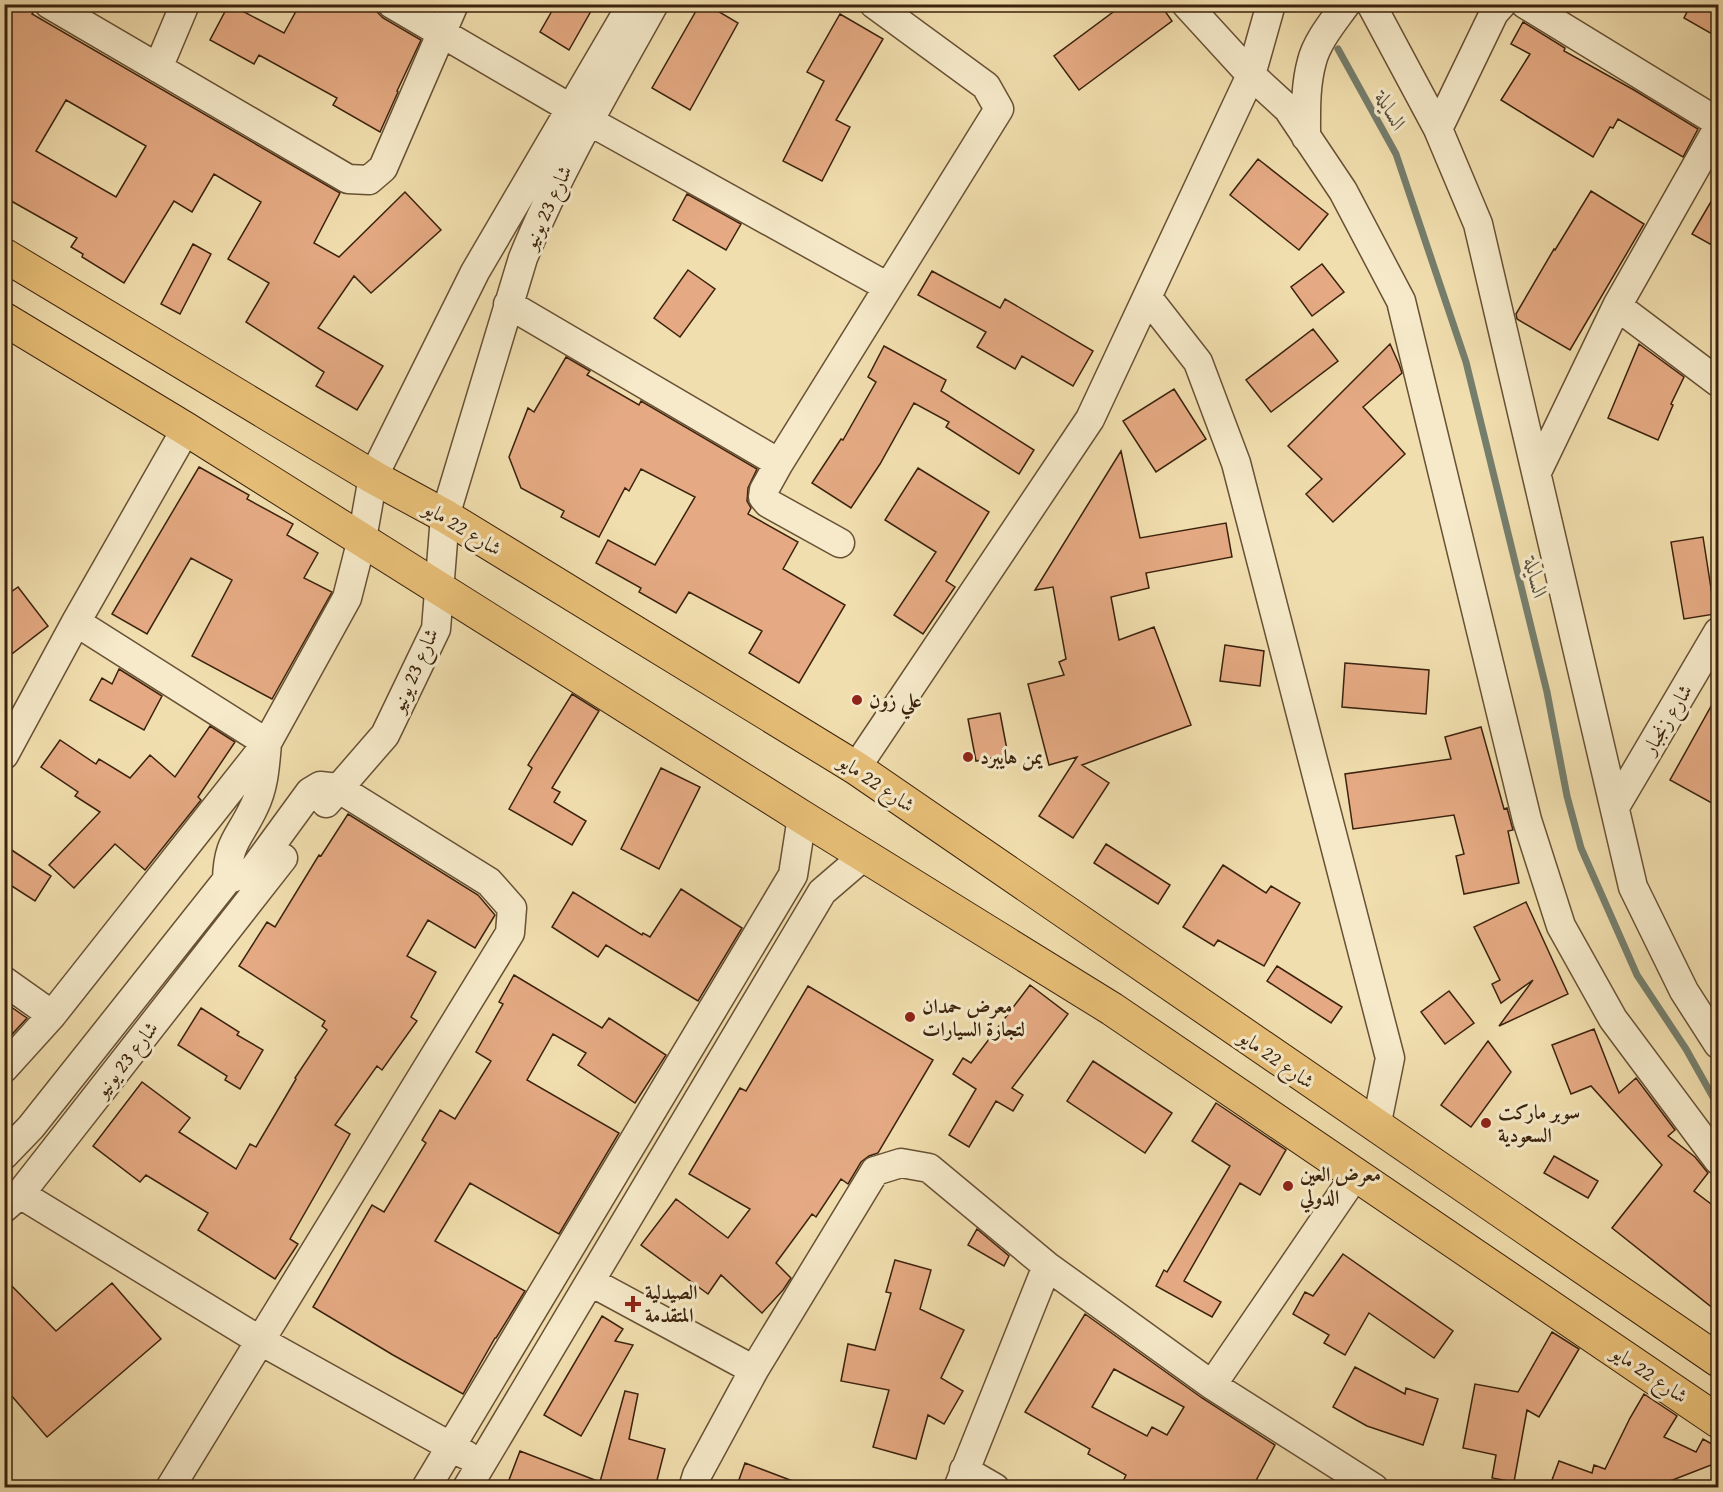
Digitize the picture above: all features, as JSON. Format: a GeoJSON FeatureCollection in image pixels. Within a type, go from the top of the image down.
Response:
{"type":"FeatureCollection","features":[{"type":"Feature","properties":{"kind":"main road","name":"شارع 22 مايو"},"geometry":{"type":"LineString","coordinates":[[4,255],[373,477],[445,516],[856,768],[1376,1127],[1719,1360]]}},
{"type":"Feature","properties":{"kind":"main road","name":"شارع 22 مايو"},"geometry":{"type":"LineString","coordinates":[[4,319],[186,429],[802,817],[1112,1009],[1719,1421]]}},
{"type":"Feature","properties":{"kind":"street"},"geometry":{"type":"LineString","coordinates":[[49,4],[348,179],[369,180],[383,168],[454,4]]}},
{"type":"Feature","properties":{"kind":"street"},"geometry":{"type":"LineString","coordinates":[[158,68],[185,4]]}},
{"type":"Feature","properties":{"kind":"street"},"geometry":{"type":"LineString","coordinates":[[392,4],[579,115],[888,287]]}},
{"type":"Feature","properties":{"kind":"street","name":"شارع 23 يونيو"},"geometry":{"type":"LineString","coordinates":[[12,1201],[338,788],[385,735],[435,629],[445,516],[523,258],[579,115],[632,4]]}},
{"type":"Feature","properties":{"kind":"street","name":"شارع 23 يونيو"},"geometry":{"type":"LineString","coordinates":[[4,1068],[52,1015],[267,744],[347,598],[362,539],[373,477],[475,272],[654,4]]}},
{"type":"Feature","properties":{"kind":"street"},"geometry":{"type":"LineString","coordinates":[[840,543],[768,503],[763,497],[764,490],[778,463],[999,109],[986,86],[874,4]]}},
{"type":"Feature","properties":{"kind":"street"},"geometry":{"type":"LineString","coordinates":[[1186,4],[1251,75],[1288,109],[1343,191],[1401,301],[1527,820],[1561,926],[1613,1019],[1719,1160]]}},
{"type":"Feature","properties":{"kind":"street"},"geometry":{"type":"LineString","coordinates":[[856,768],[1090,419],[1251,75],[1271,4]]}},
{"type":"Feature","properties":{"kind":"street"},"geometry":{"type":"LineString","coordinates":[[1306,137],[1306,89],[1312,60],[1323,37],[1346,4]]}},
{"type":"Feature","properties":{"kind":"street"},"geometry":{"type":"LineString","coordinates":[[1371,4],[1438,129],[1478,224],[1633,887],[1684,992],[1719,1044]]}},
{"type":"Feature","properties":{"kind":"street"},"geometry":{"type":"LineString","coordinates":[[1438,129],[1494,13],[1502,4]]}},
{"type":"Feature","properties":{"kind":"street"},"geometry":{"type":"LineString","coordinates":[[1526,4],[1719,122]]}},
{"type":"Feature","properties":{"kind":"street"},"geometry":{"type":"LineString","coordinates":[[1537,472],[1617,306],[1719,128]]}},
{"type":"Feature","properties":{"kind":"street"},"geometry":{"type":"LineString","coordinates":[[1148,298],[1198,362],[1236,463],[1390,1058],[1376,1127]]}},
{"type":"Feature","properties":{"kind":"street"},"geometry":{"type":"LineString","coordinates":[[508,304],[778,463]]}},
{"type":"Feature","properties":{"kind":"street"},"geometry":{"type":"LineString","coordinates":[[1617,306],[1719,382]]}},
{"type":"Feature","properties":{"kind":"street"},"geometry":{"type":"LineString","coordinates":[[4,755],[76,622],[186,429]]}},
{"type":"Feature","properties":{"kind":"street"},"geometry":{"type":"LineString","coordinates":[[76,622],[267,744],[264,778],[254,807],[232,844],[228,858],[227,880]]}},
{"type":"Feature","properties":{"kind":"street","name":"شارع زنجبار"},"geometry":{"type":"LineString","coordinates":[[1615,807],[1719,632]]}},
{"type":"Feature","properties":{"kind":"street"},"geometry":{"type":"LineString","coordinates":[[4,1155],[32,1127],[227,880],[253,870],[310,792],[320,786],[338,788],[489,882],[512,908],[510,933],[170,1488]]}},
{"type":"Feature","properties":{"kind":"street"},"geometry":{"type":"LineString","coordinates":[[426,1488],[792,876],[802,817]]}},
{"type":"Feature","properties":{"kind":"street"},"geometry":{"type":"LineString","coordinates":[[12,1201],[451,1446],[474,1476],[821,893],[865,855]]}},
{"type":"Feature","properties":{"kind":"street"},"geometry":{"type":"LineString","coordinates":[[792,876],[799,871],[815,872],[822,881],[821,893]]}},
{"type":"Feature","properties":{"kind":"street"},"geometry":{"type":"LineString","coordinates":[[4,981],[52,1015]]}},
{"type":"Feature","properties":{"kind":"street"},"geometry":{"type":"LineString","coordinates":[[693,1488],[697,1475],[754,1370],[875,1171],[901,1163],[929,1168],[1047,1266],[1212,1385],[1374,1488]]}},
{"type":"Feature","properties":{"kind":"street"},"geometry":{"type":"LineString","coordinates":[[1212,1385],[1356,1174]]}},
{"type":"Feature","properties":{"kind":"street"},"geometry":{"type":"LineString","coordinates":[[995,1488],[961,1479],[1047,1266]]}},
{"type":"Feature","properties":{"kind":"street"},"geometry":{"type":"LineString","coordinates":[[591,1282],[754,1370]]}},
{"type":"Feature","properties":{"kind":"building"},"geometry":{"type":"Polygon","coordinates":[[[4,4],[23,4],[34,11],[32,14],[340,193],[314,243],[339,257],[405,192],[441,230],[371,293],[354,276],[318,328],[383,366],[357,410],[316,386],[324,372],[246,322],[269,283],[228,259],[261,202],[214,174],[192,212],[174,201],[124,283],[82,257],[83,254],[71,247],[77,238],[4,197],[4,4]],[[66,100],[36,151],[116,197],[146,146],[66,100]]]}},
{"type":"Feature","properties":{"kind":"building"},"geometry":{"type":"Polygon","coordinates":[[[229,4],[284,33],[300,4],[376,4],[377,12],[383,18],[421,40],[380,132],[333,105],[337,98],[259,55],[254,64],[210,40],[229,4]]]}},
{"type":"Feature","properties":{"kind":"building"},"geometry":{"type":"Polygon","coordinates":[[[556,4],[595,4],[569,50],[540,32],[556,4]]]}},
{"type":"Feature","properties":{"kind":"building"},"geometry":{"type":"Polygon","coordinates":[[[700,4],[706,4],[738,23],[690,110],[652,88],[700,4]]]}},
{"type":"Feature","properties":{"kind":"building"},"geometry":{"type":"Polygon","coordinates":[[[1124,4],[1160,4],[1172,21],[1079,90],[1054,56],[1124,4]]]}},
{"type":"Feature","properties":{"kind":"building"},"geometry":{"type":"Polygon","coordinates":[[[1691,4],[1719,4],[1719,38],[1684,18],[1691,4]]]}},
{"type":"Feature","properties":{"kind":"building"},"geometry":{"type":"Polygon","coordinates":[[[840,14],[883,39],[836,120],[850,127],[822,181],[783,161],[824,81],[807,72],[840,14]]]}},
{"type":"Feature","properties":{"kind":"building"},"geometry":{"type":"Polygon","coordinates":[[[1523,22],[1565,48],[1564,51],[1698,129],[1683,157],[1618,119],[1613,128],[1610,127],[1593,157],[1501,100],[1530,54],[1511,44],[1523,22]]]}},
{"type":"Feature","properties":{"kind":"building"},"geometry":{"type":"Polygon","coordinates":[[[1258,159],[1328,214],[1299,250],[1230,195],[1258,159]]]}},
{"type":"Feature","properties":{"kind":"building"},"geometry":{"type":"Polygon","coordinates":[[[1719,188],[1719,249],[1692,234],[1719,188]]]}},
{"type":"Feature","properties":{"kind":"building"},"geometry":{"type":"Polygon","coordinates":[[[1591,191],[1644,224],[1570,350],[1517,319],[1516,314],[1591,191]]]}},
{"type":"Feature","properties":{"kind":"building"},"geometry":{"type":"Polygon","coordinates":[[[687,194],[741,224],[726,250],[673,220],[687,194]]]}},
{"type":"Feature","properties":{"kind":"building"},"geometry":{"type":"Polygon","coordinates":[[[193,244],[211,254],[180,314],[161,304],[193,244]]]}},
{"type":"Feature","properties":{"kind":"building"},"geometry":{"type":"Polygon","coordinates":[[[1322,264],[1344,292],[1312,316],[1291,287],[1322,264]]]}},
{"type":"Feature","properties":{"kind":"building"},"geometry":{"type":"Polygon","coordinates":[[[688,270],[715,289],[680,337],[654,318],[688,270]]]}},
{"type":"Feature","properties":{"kind":"building"},"geometry":{"type":"Polygon","coordinates":[[[932,271],[1000,308],[1005,299],[1093,351],[1073,386],[1022,356],[1015,369],[977,347],[986,332],[918,295],[932,271]]]}},
{"type":"Feature","properties":{"kind":"building"},"geometry":{"type":"Polygon","coordinates":[[[1313,329],[1338,361],[1271,412],[1246,380],[1313,329]]]}},
{"type":"Feature","properties":{"kind":"building"},"geometry":{"type":"Polygon","coordinates":[[[1390,344],[1402,373],[1363,407],[1405,454],[1333,522],[1306,494],[1322,479],[1288,446],[1390,344]]]}},
{"type":"Feature","properties":{"kind":"building"},"geometry":{"type":"Polygon","coordinates":[[[1639,344],[1684,377],[1658,440],[1608,418],[1639,344]]]}},
{"type":"Feature","properties":{"kind":"building"},"geometry":{"type":"Polygon","coordinates":[[[884,346],[946,380],[941,391],[1034,450],[1019,474],[946,427],[949,422],[914,403],[880,464],[851,508],[812,483],[841,439],[843,440],[876,382],[868,377],[884,346]]]}},
{"type":"Feature","properties":{"kind":"building"},"geometry":{"type":"Polygon","coordinates":[[[566,357],[590,371],[587,375],[639,405],[641,401],[757,469],[748,488],[747,501],[751,508],[748,514],[798,542],[783,569],[845,605],[799,683],[749,653],[762,631],[689,592],[676,613],[639,592],[641,588],[596,563],[608,540],[655,565],[695,497],[641,469],[629,491],[625,488],[599,537],[561,517],[564,511],[521,488],[509,457],[528,408],[534,412],[566,357]]]}},
{"type":"Feature","properties":{"kind":"building"},"geometry":{"type":"Polygon","coordinates":[[[1174,389],[1206,439],[1156,472],[1123,421],[1174,389]]]}},
{"type":"Feature","properties":{"kind":"building"},"geometry":{"type":"Polygon","coordinates":[[[1121,451],[1140,538],[1226,523],[1232,557],[1146,573],[1149,588],[1111,597],[1119,640],[1154,627],[1191,725],[1082,765],[1109,783],[1073,838],[1039,816],[1077,757],[1049,765],[1028,684],[1064,675],[1059,662],[1066,659],[1053,587],[1035,590],[1121,451]]]}},
{"type":"Feature","properties":{"kind":"building"},"geometry":{"type":"Polygon","coordinates":[[[199,467],[249,495],[247,499],[293,524],[287,535],[318,553],[304,578],[332,592],[272,699],[192,656],[232,580],[191,558],[147,634],[112,614],[199,467]]]}},
{"type":"Feature","properties":{"kind":"building"},"geometry":{"type":"Polygon","coordinates":[[[918,468],[989,512],[946,581],[955,587],[923,634],[894,615],[936,552],[885,520],[918,468]]]}},
{"type":"Feature","properties":{"kind":"building"},"geometry":{"type":"Polygon","coordinates":[[[1703,537],[1715,614],[1684,619],[1671,542],[1703,537]]]}},
{"type":"Feature","properties":{"kind":"building"},"geometry":{"type":"Polygon","coordinates":[[[18,587],[48,626],[4,660],[4,597],[18,587]]]}},
{"type":"Feature","properties":{"kind":"building"},"geometry":{"type":"Polygon","coordinates":[[[1225,645],[1264,651],[1260,686],[1220,681],[1225,645]]]}},
{"type":"Feature","properties":{"kind":"building"},"geometry":{"type":"Polygon","coordinates":[[[1345,663],[1429,670],[1426,714],[1342,707],[1345,663]]]}},
{"type":"Feature","properties":{"kind":"building"},"geometry":{"type":"Polygon","coordinates":[[[119,669],[162,696],[144,730],[90,700],[102,678],[112,684],[119,669]]]}},
{"type":"Feature","properties":{"kind":"building"},"geometry":{"type":"Polygon","coordinates":[[[1719,692],[1719,807],[1670,780],[1719,692]]]}},
{"type":"Feature","properties":{"kind":"building"},"geometry":{"type":"Polygon","coordinates":[[[572,694],[599,711],[552,788],[560,792],[554,802],[586,821],[572,845],[509,809],[532,768],[528,765],[572,694]]]}},
{"type":"Feature","properties":{"kind":"building"},"geometry":{"type":"Polygon","coordinates":[[[1000,713],[1008,755],[976,761],[968,719],[1000,713]]]}},
{"type":"Feature","properties":{"kind":"building"},"geometry":{"type":"Polygon","coordinates":[[[210,726],[235,742],[198,797],[201,800],[145,870],[115,844],[74,888],[49,865],[100,812],[75,796],[78,792],[41,767],[60,740],[96,764],[99,759],[130,778],[150,755],[175,777],[210,726]]]}},
{"type":"Feature","properties":{"kind":"building"},"geometry":{"type":"Polygon","coordinates":[[[1481,727],[1504,809],[1507,808],[1513,830],[1508,831],[1519,883],[1464,894],[1456,856],[1464,854],[1454,815],[1353,829],[1345,774],[1451,759],[1445,737],[1481,727]]]}},
{"type":"Feature","properties":{"kind":"building"},"geometry":{"type":"Polygon","coordinates":[[[661,768],[700,787],[659,869],[621,849],[661,768]]]}},
{"type":"Feature","properties":{"kind":"building"},"geometry":{"type":"Polygon","coordinates":[[[348,814],[478,895],[495,915],[475,948],[428,920],[407,956],[436,972],[411,1017],[417,1021],[382,1070],[377,1066],[335,1125],[350,1134],[290,1239],[298,1244],[275,1279],[198,1230],[208,1213],[146,1175],[140,1182],[93,1146],[142,1082],[190,1118],[179,1132],[236,1169],[250,1144],[256,1147],[295,1078],[327,1030],[322,1026],[325,1021],[239,966],[267,922],[275,927],[319,855],[321,856],[348,814]]]}},
{"type":"Feature","properties":{"kind":"building"},"geometry":{"type":"Polygon","coordinates":[[[1106,844],[1170,885],[1158,904],[1094,863],[1106,844]]]}},
{"type":"Feature","properties":{"kind":"building"},"geometry":{"type":"Polygon","coordinates":[[[4,845],[51,876],[35,901],[4,881],[4,845]]]}},
{"type":"Feature","properties":{"kind":"building"},"geometry":{"type":"Polygon","coordinates":[[[1223,865],[1266,893],[1271,886],[1300,903],[1264,966],[1218,940],[1214,946],[1183,927],[1223,865]]]}},
{"type":"Feature","properties":{"kind":"building"},"geometry":{"type":"Polygon","coordinates":[[[681,889],[742,928],[698,1001],[606,945],[598,957],[552,927],[573,892],[642,935],[643,933],[650,937],[681,889]]]}},
{"type":"Feature","properties":{"kind":"building"},"geometry":{"type":"Polygon","coordinates":[[[1526,902],[1568,994],[1499,1026],[1533,980],[1501,1003],[1492,984],[1500,980],[1474,927],[1526,902]]]}},
{"type":"Feature","properties":{"kind":"building"},"geometry":{"type":"Polygon","coordinates":[[[1277,966],[1342,1007],[1331,1023],[1267,981],[1277,966]]]}},
{"type":"Feature","properties":{"kind":"building"},"geometry":{"type":"Polygon","coordinates":[[[514,975],[602,1028],[609,1018],[666,1055],[635,1103],[578,1065],[586,1053],[553,1034],[527,1080],[619,1133],[559,1234],[470,1183],[435,1241],[525,1291],[463,1394],[313,1307],[372,1205],[384,1212],[426,1143],[422,1140],[440,1110],[455,1119],[491,1061],[476,1052],[503,1004],[499,1002],[514,975]]]}},
{"type":"Feature","properties":{"kind":"building"},"geometry":{"type":"Polygon","coordinates":[[[1030,985],[1068,1014],[1012,1088],[1023,1095],[1013,1111],[996,1101],[969,1147],[949,1135],[976,1089],[953,1074],[963,1058],[971,1063],[1030,985]]]}},
{"type":"Feature","properties":{"kind":"building"},"geometry":{"type":"Polygon","coordinates":[[[808,986],[933,1060],[878,1153],[861,1162],[848,1184],[841,1179],[816,1217],[812,1214],[776,1263],[791,1278],[762,1313],[721,1275],[708,1294],[641,1245],[676,1199],[728,1238],[750,1209],[689,1174],[740,1088],[746,1091],[808,986]]]}},
{"type":"Feature","properties":{"kind":"building"},"geometry":{"type":"Polygon","coordinates":[[[1449,991],[1474,1023],[1445,1044],[1421,1012],[1449,991]]]}},
{"type":"Feature","properties":{"kind":"building"},"geometry":{"type":"Polygon","coordinates":[[[4,1002],[27,1018],[4,1043],[4,1002]]]}},
{"type":"Feature","properties":{"kind":"building"},"geometry":{"type":"Polygon","coordinates":[[[201,1008],[239,1032],[237,1035],[263,1050],[240,1089],[225,1080],[227,1076],[178,1045],[201,1008]]]}},
{"type":"Feature","properties":{"kind":"building"},"geometry":{"type":"Polygon","coordinates":[[[1594,1029],[1619,1093],[1636,1078],[1675,1130],[1668,1136],[1695,1157],[1708,1173],[1694,1191],[1719,1210],[1719,1313],[1612,1228],[1662,1165],[1591,1086],[1571,1094],[1552,1045],[1594,1029]]]}},
{"type":"Feature","properties":{"kind":"building"},"geometry":{"type":"Polygon","coordinates":[[[1488,1041],[1511,1072],[1471,1127],[1441,1105],[1488,1041]]]}},
{"type":"Feature","properties":{"kind":"building"},"geometry":{"type":"Polygon","coordinates":[[[1093,1061],[1172,1113],[1145,1153],[1067,1101],[1093,1061]]]}},
{"type":"Feature","properties":{"kind":"building"},"geometry":{"type":"Polygon","coordinates":[[[1216,1103],[1286,1150],[1260,1195],[1240,1183],[1184,1281],[1221,1302],[1212,1317],[1156,1286],[1164,1270],[1167,1272],[1230,1166],[1192,1141],[1216,1103]]]}},
{"type":"Feature","properties":{"kind":"building"},"geometry":{"type":"Polygon","coordinates":[[[1554,1156],[1598,1181],[1588,1198],[1544,1173],[1554,1156]]]}},
{"type":"Feature","properties":{"kind":"building"},"geometry":{"type":"Polygon","coordinates":[[[977,1229],[1009,1256],[1004,1266],[968,1245],[977,1229]]]}},
{"type":"Feature","properties":{"kind":"building"},"geometry":{"type":"Polygon","coordinates":[[[1343,1254],[1453,1331],[1434,1358],[1369,1313],[1345,1355],[1324,1343],[1329,1335],[1293,1314],[1305,1292],[1313,1296],[1343,1254]]]}},
{"type":"Feature","properties":{"kind":"building"},"geometry":{"type":"Polygon","coordinates":[[[895,1260],[931,1270],[920,1309],[964,1330],[941,1378],[963,1391],[944,1424],[928,1415],[916,1459],[873,1447],[889,1390],[841,1381],[848,1344],[875,1350],[891,1293],[886,1292],[895,1260]]]}},
{"type":"Feature","properties":{"kind":"building"},"geometry":{"type":"Polygon","coordinates":[[[4,1278],[56,1331],[112,1283],[161,1339],[47,1437],[4,1387],[4,1278]]]}},
{"type":"Feature","properties":{"kind":"building"},"geometry":{"type":"Polygon","coordinates":[[[1085,1314],[1202,1398],[1275,1445],[1252,1488],[1120,1488],[1126,1475],[1088,1454],[1090,1449],[1025,1412],[1085,1314]],[[1114,1369],[1092,1407],[1147,1436],[1152,1427],[1167,1435],[1184,1407],[1114,1369]]]}},
{"type":"Feature","properties":{"kind":"building"},"geometry":{"type":"Polygon","coordinates":[[[602,1316],[623,1329],[615,1341],[633,1345],[581,1436],[544,1415],[602,1316]]]}},
{"type":"Feature","properties":{"kind":"building"},"geometry":{"type":"Polygon","coordinates":[[[1552,1332],[1579,1349],[1539,1417],[1527,1410],[1514,1482],[1492,1478],[1496,1455],[1463,1448],[1475,1384],[1518,1392],[1552,1332]]]}},
{"type":"Feature","properties":{"kind":"building"},"geometry":{"type":"Polygon","coordinates":[[[1355,1367],[1405,1394],[1406,1388],[1438,1399],[1423,1445],[1367,1426],[1333,1407],[1355,1367]]]}},
{"type":"Feature","properties":{"kind":"building"},"geometry":{"type":"Polygon","coordinates":[[[625,1391],[638,1394],[629,1439],[665,1449],[655,1488],[506,1488],[520,1451],[600,1482],[625,1391]]]}},
{"type":"Feature","properties":{"kind":"building"},"geometry":{"type":"Polygon","coordinates":[[[1644,1394],[1677,1416],[1664,1437],[1696,1452],[1703,1439],[1719,1448],[1719,1462],[1652,1488],[1549,1488],[1559,1461],[1592,1473],[1594,1465],[1605,1469],[1644,1394]]]}},
{"type":"Feature","properties":{"kind":"building"},"geometry":{"type":"Polygon","coordinates":[[[745,1463],[806,1486],[806,1488],[736,1488],[745,1463]]]}},
{"type":"Feature","properties":{"kind":"waterway","name":"السايلة"},"geometry":{"type":"LineString","coordinates":[[1338,49],[1396,154],[1466,362],[1547,692],[1567,796],[1581,848],[1637,975],[1686,1049],[1718,1106]]}},
{"type":"Feature","properties":{"kind":"place","name":"علي زون"},"geometry":{"type":"Point","coordinates":[857,700]}},
{"type":"Feature","properties":{"kind":"place","name":"يمن هايبرد"},"geometry":{"type":"Point","coordinates":[968,757]}},
{"type":"Feature","properties":{"kind":"place","name":"معرض حمدان لتجارة السيارات"},"geometry":{"type":"Point","coordinates":[910,1017]}},
{"type":"Feature","properties":{"kind":"place","name":"سوبر ماركت السعودية"},"geometry":{"type":"Point","coordinates":[1486,1123]}},
{"type":"Feature","properties":{"kind":"place","name":"معرض العين الدولي"},"geometry":{"type":"Point","coordinates":[1288,1186]}},
{"type":"Feature","properties":{"kind":"place","name":"الصيدلية المتقدمة"},"geometry":{"type":"Point","coordinates":[633,1304]}}]}
